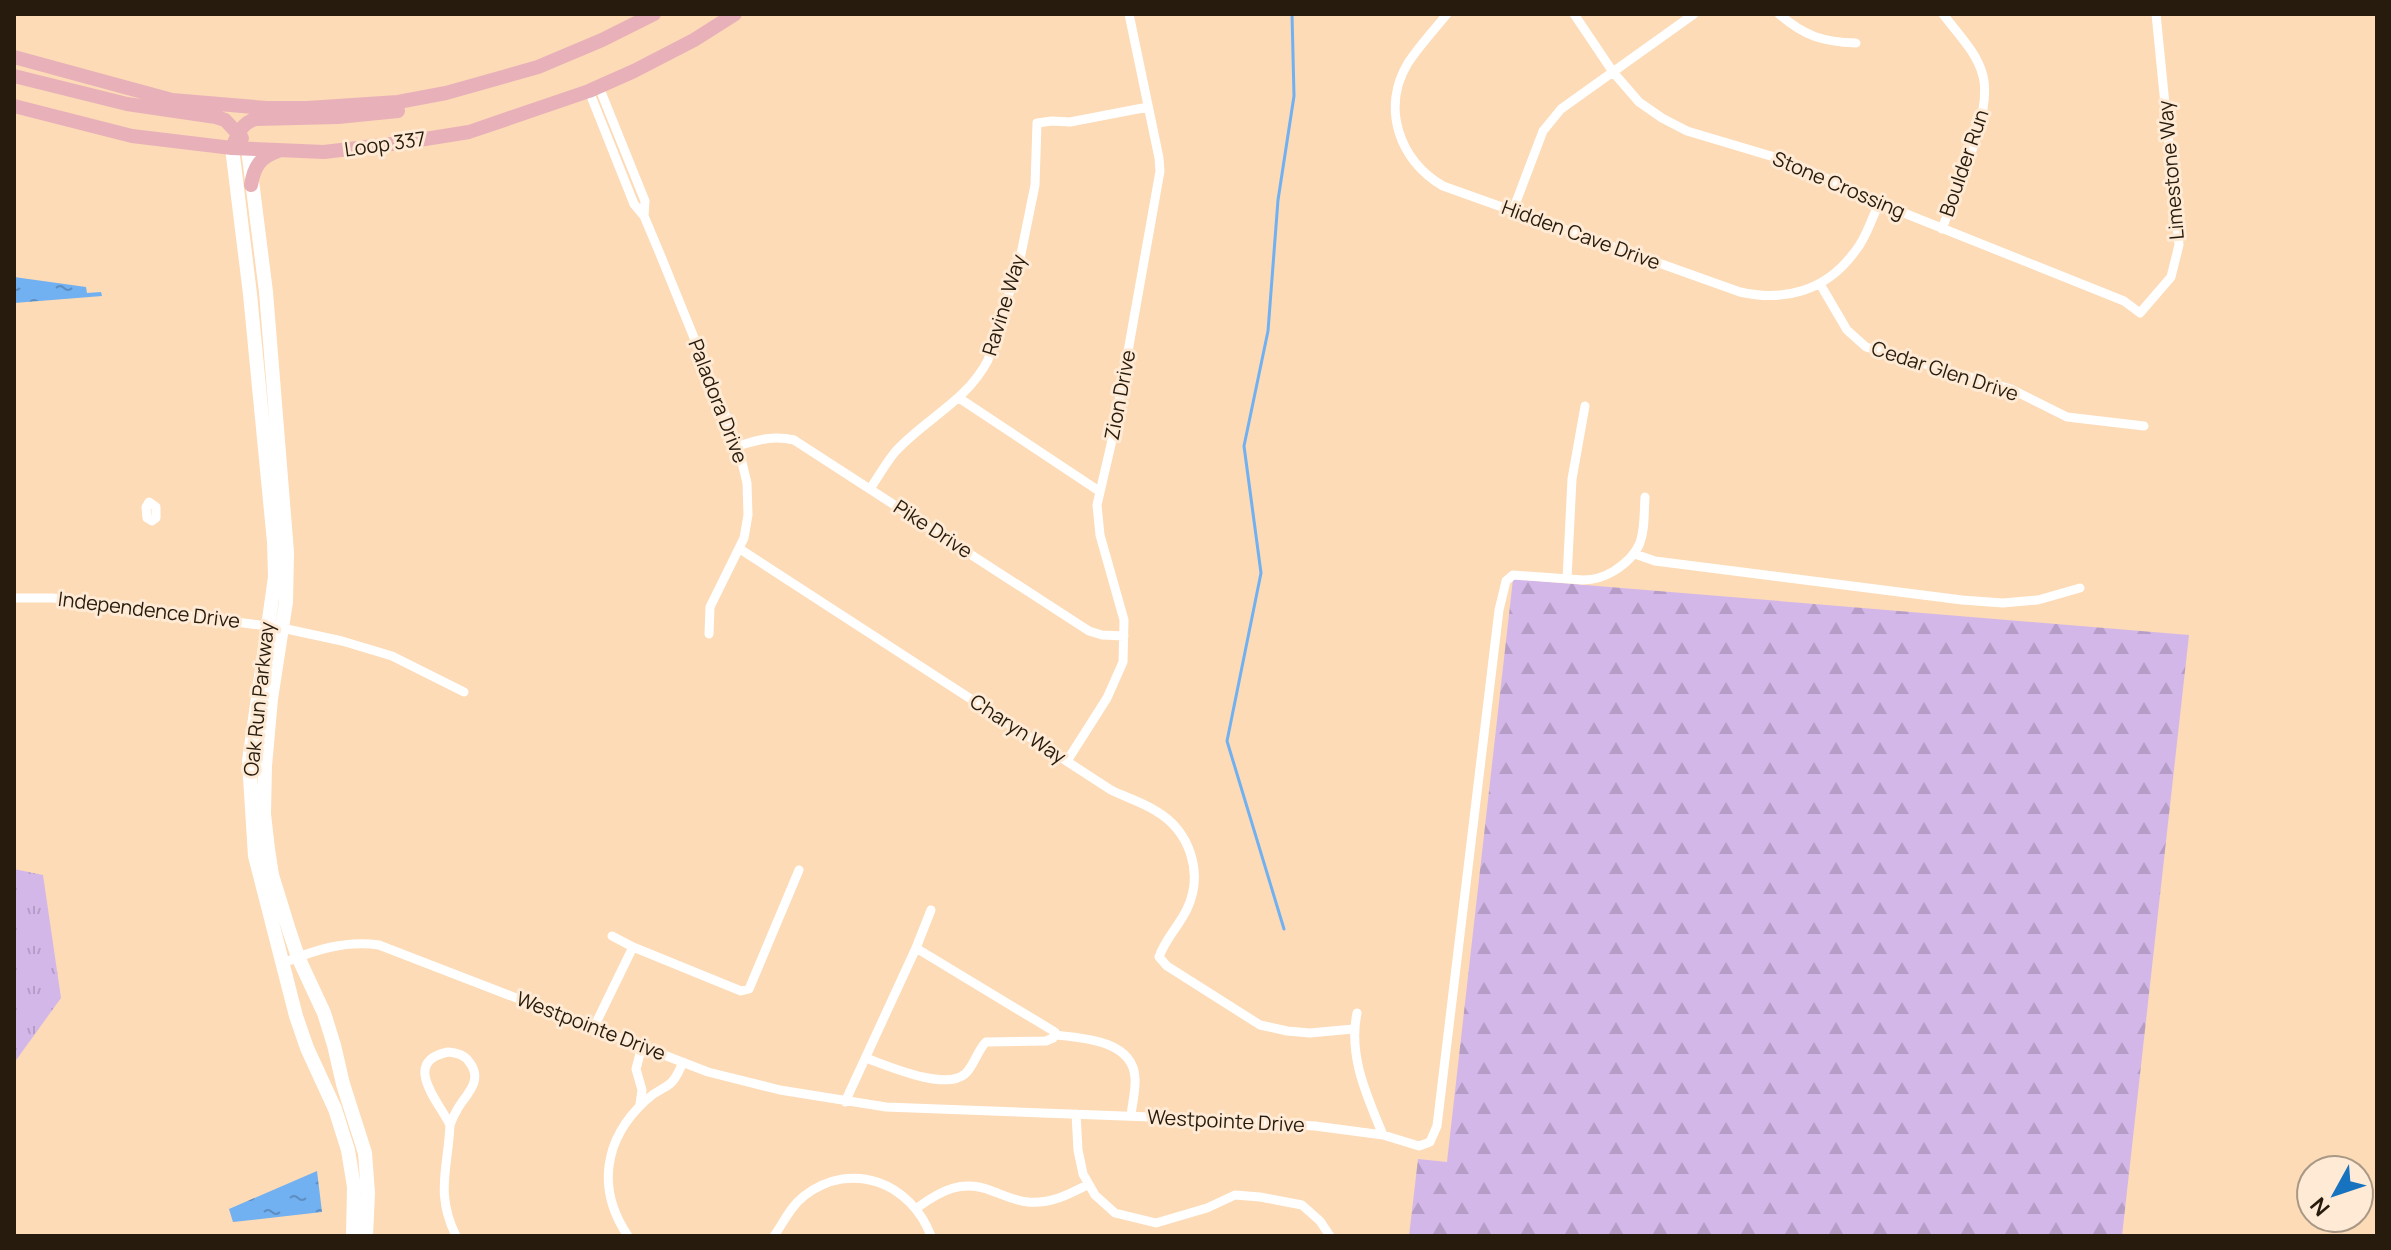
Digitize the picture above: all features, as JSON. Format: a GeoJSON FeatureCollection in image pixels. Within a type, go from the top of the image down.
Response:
{"type":"FeatureCollection","features":[{"type":"Feature","properties":{"kind":"main road","name":"Loop 337"},"geometry":{"type":"LineString","coordinates":[[14,106],[132,136],[240,148],[324,152],[469,132],[594,89],[694,40],[735,14]]}},
{"type":"Feature","properties":{"kind":"main road","name":"Loop 337"},"geometry":{"type":"LineString","coordinates":[[14,57],[172,100],[307,108],[398,102],[446,93],[538,67],[648,17]]}},
{"type":"Feature","properties":{"kind":"main road"},"geometry":{"type":"LineString","coordinates":[[238,133],[248,120],[394,112],[481,93],[551,71],[600,51],[648,17]]}},
{"type":"Feature","properties":{"kind":"main road"},"geometry":{"type":"LineString","coordinates":[[14,76],[127,104],[216,117],[225,120],[238,133],[240,148]]}},
{"type":"Feature","properties":{"kind":"main road"},"geometry":{"type":"LineString","coordinates":[[251,185],[259,161],[282,150]]}},
{"type":"Feature","properties":{"kind":"street","name":"Zion Drive"},"geometry":{"type":"LineString","coordinates":[[1067,761],[1121,672],[1124,636],[1124,620],[1100,535],[1097,505],[1113,436],[1160,171],[1129,14]]}},
{"type":"Feature","properties":{"kind":"street","name":"Hidden Cave Drive"},"geometry":{"type":"LineString","coordinates":[[1447,14],[1408,63],[1396,94],[1396,126],[1414,164],[1443,186],[1761,297],[1803,291],[1836,273],[1862,240],[1879,203]]}},
{"type":"Feature","properties":{"kind":"street","name":"Stone Crossing"},"geometry":{"type":"LineString","coordinates":[[1574,14],[1613,72],[1639,102],[1687,131],[1791,162],[1879,203],[2124,301],[2140,313]]}},
{"type":"Feature","properties":{"kind":"street"},"geometry":{"type":"LineString","coordinates":[[1513,210],[1535,151],[1551,120],[1561,109],[1694,14]]}},
{"type":"Feature","properties":{"kind":"street"},"geometry":{"type":"LineString","coordinates":[[1779,14],[1795,27],[1817,38],[1856,43]]}},
{"type":"Feature","properties":{"kind":"street","name":"Boulder Run"},"geometry":{"type":"LineString","coordinates":[[1942,229],[1981,123],[1986,98],[1979,65],[1943,14]]}},
{"type":"Feature","properties":{"kind":"street","name":"Limestone Way"},"geometry":{"type":"LineString","coordinates":[[2140,313],[2171,277],[2179,245],[2156,14]]}},
{"type":"Feature","properties":{"kind":"street","name":"Paladora Drive"},"geometry":{"type":"LineString","coordinates":[[594,89],[634,204],[644,216],[738,446],[749,498],[747,527],[740,549],[710,607],[709,634]]}},
{"type":"Feature","properties":{"kind":"street","name":"Ravine Way"},"geometry":{"type":"LineString","coordinates":[[870,489],[895,452],[959,398],[988,360],[1020,259],[1035,185],[1037,123],[1070,122],[1148,107]]}},
{"type":"Feature","properties":{"kind":"street","name":"Oak Run Parkway"},"geometry":{"type":"LineString","coordinates":[[240,148],[251,185],[266,292],[287,552],[286,602],[266,746],[264,814],[272,875],[298,957],[327,1021],[365,1153],[368,1193],[366,1236]]}},
{"type":"Feature","properties":{"kind":"street","name":"Oak Run Parkway"},"geometry":{"type":"LineString","coordinates":[[240,148],[275,577],[249,761],[252,834],[259,880],[301,1033],[335,1109],[348,1150],[354,1187],[353,1236]]}},
{"type":"Feature","properties":{"kind":"street","name":"Cedar Glen Drive"},"geometry":{"type":"LineString","coordinates":[[1820,284],[1847,330],[1866,347],[2011,389],[2067,417],[2144,426]]}},
{"type":"Feature","properties":{"kind":"street"},"geometry":{"type":"LineString","coordinates":[[959,398],[1099,491]]}},
{"type":"Feature","properties":{"kind":"street"},"geometry":{"type":"LineString","coordinates":[[1567,579],[1572,479],[1585,406]]}},
{"type":"Feature","properties":{"kind":"street","name":"Pike Drive"},"geometry":{"type":"LineString","coordinates":[[738,446],[764,438],[794,440],[1089,631],[1124,636]]}},
{"type":"Feature","properties":{"kind":"street"},"geometry":{"type":"LineString","coordinates":[[1645,497],[1643,539],[1635,554],[1655,561],[2003,603],[2038,600],[2080,588]]}},
{"type":"Feature","properties":{"kind":"street","name":"Charyn Way"},"geometry":{"type":"LineString","coordinates":[[740,549],[1111,790],[1164,816],[1183,836],[1194,873],[1191,898],[1159,957],[1167,966],[1260,1025],[1310,1033],[1353,1029]]}},
{"type":"Feature","properties":{"kind":"street","name":"Westpointe Drive"},"geometry":{"type":"LineString","coordinates":[[283,963],[341,944],[379,945],[683,1062],[750,1083],[845,1102],[886,1107],[1315,1126],[1383,1135],[1423,1146],[1430,1142],[1436,1132],[1497,625],[1506,581],[1513,575],[1598,579],[1635,554]]}},
{"type":"Feature","properties":{"kind":"street","name":"Independence Drive"},"geometry":{"type":"LineString","coordinates":[[14,598],[53,598],[282,628],[392,656],[464,692]]}},
{"type":"Feature","properties":{"kind":"street"},"geometry":{"type":"LineString","coordinates":[[612,936],[741,991],[749,989],[799,870]]}},
{"type":"Feature","properties":{"kind":"street"},"geometry":{"type":"LineString","coordinates":[[845,1102],[931,910]]}},
{"type":"Feature","properties":{"kind":"street"},"geometry":{"type":"LineString","coordinates":[[594,1027],[633,947]]}},
{"type":"Feature","properties":{"kind":"street"},"geometry":{"type":"LineString","coordinates":[[916,948],[1053,1030],[1055,1035]]}},
{"type":"Feature","properties":{"kind":"street"},"geometry":{"type":"LineString","coordinates":[[1357,1013],[1353,1029],[1361,1079],[1383,1135]]}},
{"type":"Feature","properties":{"kind":"street"},"geometry":{"type":"LineString","coordinates":[[866,1058],[913,1076],[956,1078],[968,1071],[986,1042],[1046,1041],[1055,1035],[1109,1044],[1131,1061],[1136,1079],[1131,1116]]}},
{"type":"Feature","properties":{"kind":"street"},"geometry":{"type":"LineString","coordinates":[[639,1107],[641,1085],[636,1069],[642,1046]]}},
{"type":"Feature","properties":{"kind":"street"},"geometry":{"type":"LineString","coordinates":[[450,1125],[425,1079],[431,1061],[448,1052],[467,1058],[475,1076],[473,1089],[450,1125],[443,1193],[456,1236]]}},
{"type":"Feature","properties":{"kind":"street"},"geometry":{"type":"LineString","coordinates":[[628,1236],[612,1204],[608,1170],[613,1147],[639,1107],[652,1094],[673,1083],[683,1062]]}},
{"type":"Feature","properties":{"kind":"street"},"geometry":{"type":"LineString","coordinates":[[641,1085],[658,1091]]}},
{"type":"Feature","properties":{"kind":"street"},"geometry":{"type":"LineString","coordinates":[[1076,1114],[1078,1150],[1087,1185],[1115,1213],[1156,1223],[1207,1208],[1235,1195],[1302,1205],[1320,1221],[1330,1236]]}},
{"type":"Feature","properties":{"kind":"street"},"geometry":{"type":"LineString","coordinates":[[774,1236],[789,1211],[803,1196],[822,1185],[857,1178],[879,1182],[901,1193],[917,1208],[931,1236]]}},
{"type":"Feature","properties":{"kind":"street"},"geometry":{"type":"LineString","coordinates":[[917,1208],[938,1193],[958,1186],[980,1187],[1015,1199],[1039,1202],[1061,1198],[1087,1185]]}},
{"type":"Feature","properties":{"kind":"green space"},"geometry":{"type":"Polygon","coordinates":[[[1513,579],[2189,635],[2122,1236],[1409,1236],[1418,1159],[1447,1162],[1513,579]]]}},
{"type":"Feature","properties":{"kind":"green space"},"geometry":{"type":"Polygon","coordinates":[[[14,869],[43,875],[61,998],[14,1063],[14,869]]]}},
{"type":"Feature","properties":{"kind":"water"},"geometry":{"type":"Polygon","coordinates":[[[14,277],[86,287],[87,293],[101,292],[102,296],[14,303],[14,277]]]}},
{"type":"Feature","properties":{"kind":"water"},"geometry":{"type":"Polygon","coordinates":[[[317,1171],[322,1212],[233,1222],[229,1209],[317,1171]]]}},
{"type":"Feature","properties":{"kind":"waterway"},"geometry":{"type":"LineString","coordinates":[[1284,929],[1227,741],[1261,573],[1244,446],[1268,331],[1278,200],[1294,96],[1292,14]]}}]}
